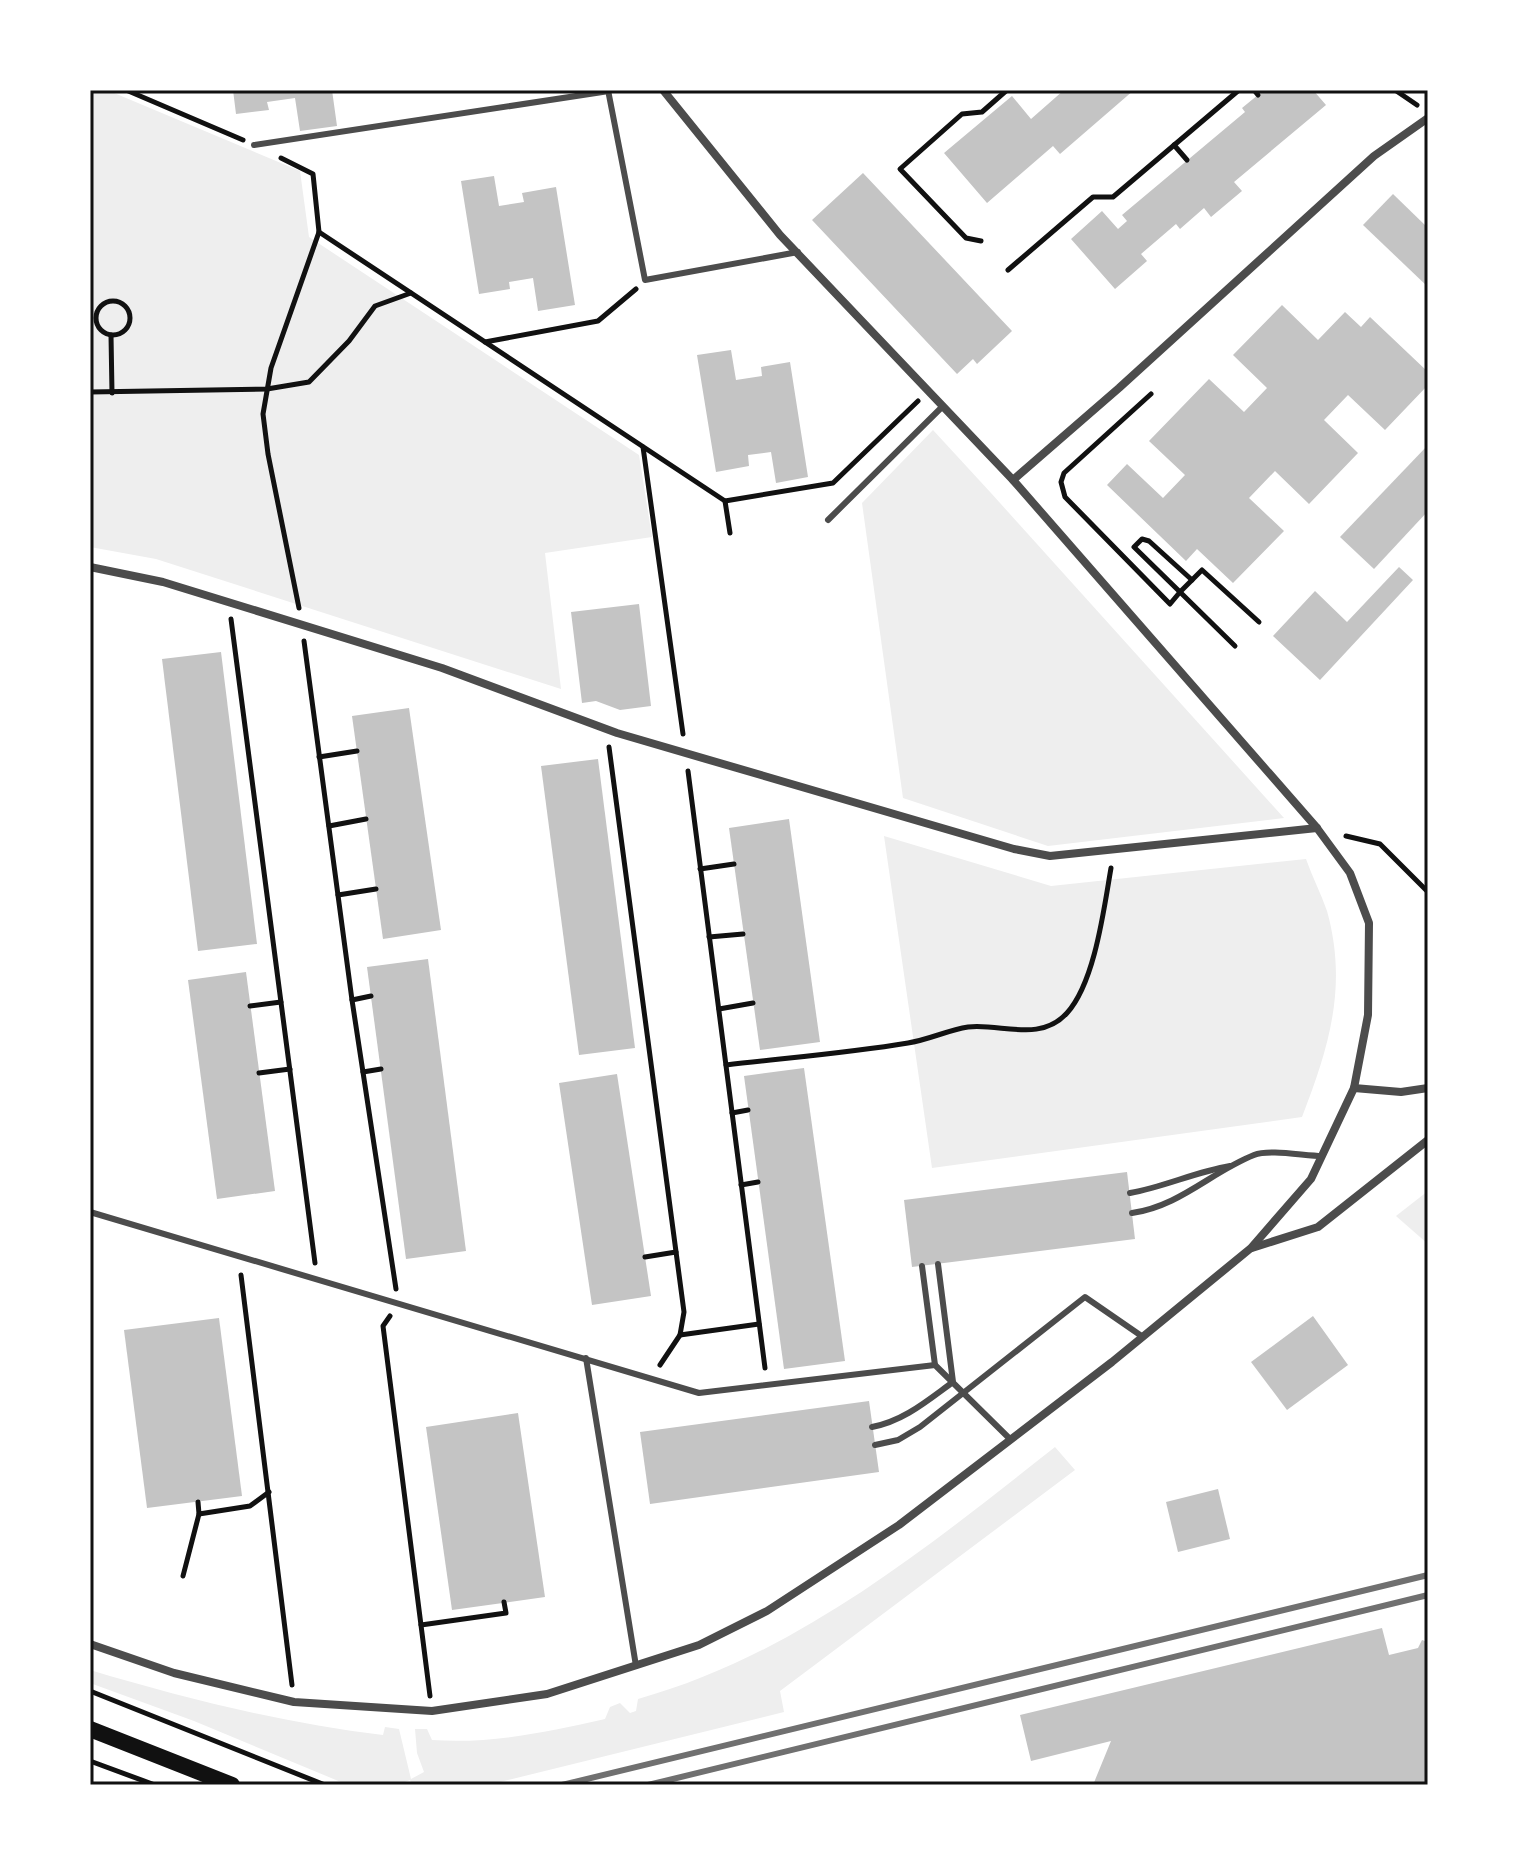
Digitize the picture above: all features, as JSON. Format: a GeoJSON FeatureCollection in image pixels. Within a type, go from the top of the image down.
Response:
{"type":"FeatureCollection","features":[{"type":"Feature","properties":{"kind":"main road"},"geometry":{"type":"LineString","coordinates":[[90,1729],[232,1785]]}},
{"type":"Feature","properties":{"kind":"street"},"geometry":{"type":"LineString","coordinates":[[90,1644],[174,1673],[294,1702],[432,1711],[547,1694],[699,1645],[767,1611],[899,1525],[1143,1337],[1251,1248],[1311,1179],[1354,1088],[1368,1015],[1369,923],[1350,873],[1317,828],[1013,480],[798,252],[719,162],[663,90]]}},
{"type":"Feature","properties":{"kind":"street"},"geometry":{"type":"LineString","coordinates":[[1013,480],[1374,156],[1428,115]]}},
{"type":"Feature","properties":{"kind":"street"},"geometry":{"type":"LineString","coordinates":[[90,567],[163,582],[442,668],[607,730],[1014,849],[1050,856],[1317,828]]}},
{"type":"Feature","properties":{"kind":"street"},"geometry":{"type":"LineString","coordinates":[[1354,1088],[1401,1092],[1428,1088]]}},
{"type":"Feature","properties":{"kind":"street"},"geometry":{"type":"LineString","coordinates":[[1251,1248],[1318,1227],[1428,1140]]}},
{"type":"Feature","properties":{"kind":"lane"},"geometry":{"type":"LineString","coordinates":[[254,145],[608,91],[645,280],[798,252]]}},
{"type":"Feature","properties":{"kind":"lane"},"geometry":{"type":"LineString","coordinates":[[828,520],[943,406]]}},
{"type":"Feature","properties":{"kind":"lane"},"geometry":{"type":"LineString","coordinates":[[1132,1213],[1154,1210],[1175,1201],[1257,1154],[1322,1156]]}},
{"type":"Feature","properties":{"kind":"lane"},"geometry":{"type":"LineString","coordinates":[[1130,1193],[1165,1187],[1202,1171],[1235,1165]]}},
{"type":"Feature","properties":{"kind":"lane"},"geometry":{"type":"LineString","coordinates":[[90,1212],[699,1393],[935,1365]]}},
{"type":"Feature","properties":{"kind":"lane"},"geometry":{"type":"LineString","coordinates":[[938,1264],[953,1382]]}},
{"type":"Feature","properties":{"kind":"lane"},"geometry":{"type":"LineString","coordinates":[[922,1266],[935,1365],[1011,1440]]}},
{"type":"Feature","properties":{"kind":"lane"},"geometry":{"type":"LineString","coordinates":[[875,1445],[898,1440],[965,1394],[1085,1297],[1143,1337]]}},
{"type":"Feature","properties":{"kind":"lane"},"geometry":{"type":"LineString","coordinates":[[586,1358],[636,1666]]}},
{"type":"Feature","properties":{"kind":"lane"},"geometry":{"type":"LineString","coordinates":[[872,1427],[904,1416],[953,1382]]}},
{"type":"Feature","properties":{"kind":"path"},"geometry":{"type":"LineString","coordinates":[[981,241],[966,238],[900,169],[962,114],[982,112],[1007,90]]}},
{"type":"Feature","properties":{"kind":"path"},"geometry":{"type":"LineString","coordinates":[[1008,270],[1093,197],[1113,197],[1239,90]]}},
{"type":"Feature","properties":{"kind":"path"},"geometry":{"type":"LineString","coordinates":[[1395,90],[1428,115]]}},
{"type":"Feature","properties":{"kind":"path"},"geometry":{"type":"LineString","coordinates":[[1174,145],[1187,160]]}},
{"type":"Feature","properties":{"kind":"path"},"geometry":{"type":"LineString","coordinates":[[432,1711],[383,1326],[398,1304],[337,895],[302,625],[263,414],[271,368],[319,232],[725,501],[833,483],[928,391]]}},
{"type":"Feature","properties":{"kind":"path"},"geometry":{"type":"LineString","coordinates":[[485,342],[598,321],[645,280]]}},
{"type":"Feature","properties":{"kind":"path"},"geometry":{"type":"LineString","coordinates":[[90,392],[267,389],[309,382],[349,341],[375,306],[411,293]]}},
{"type":"Feature","properties":{"kind":"path"},"geometry":{"type":"LineString","coordinates":[[115,301],[125,306],[130,321],[125,330],[111,335],[100,329],[96,318],[100,308],[115,301]]}},
{"type":"Feature","properties":{"kind":"path"},"geometry":{"type":"LineString","coordinates":[[111,335],[112,393]]}},
{"type":"Feature","properties":{"kind":"path"},"geometry":{"type":"LineString","coordinates":[[1151,394],[1064,473],[1061,482],[1065,497],[1170,604],[1202,570],[1259,622]]}},
{"type":"Feature","properties":{"kind":"path"},"geometry":{"type":"LineString","coordinates":[[643,447],[686,753],[767,1385]]}},
{"type":"Feature","properties":{"kind":"path"},"geometry":{"type":"LineString","coordinates":[[725,501],[730,533]]}},
{"type":"Feature","properties":{"kind":"path"},"geometry":{"type":"LineString","coordinates":[[1192,580],[1149,541],[1142,539],[1134,547],[1235,646]]}},
{"type":"Feature","properties":{"kind":"path"},"geometry":{"type":"LineString","coordinates":[[228,602],[317,1280]]}},
{"type":"Feature","properties":{"kind":"path"},"geometry":{"type":"LineString","coordinates":[[607,730],[684,1312],[680,1335],[650,1379]]}},
{"type":"Feature","properties":{"kind":"path"},"geometry":{"type":"LineString","coordinates":[[319,757],[357,751]]}},
{"type":"Feature","properties":{"kind":"path"},"geometry":{"type":"LineString","coordinates":[[329,826],[366,819]]}},
{"type":"Feature","properties":{"kind":"path"},"geometry":{"type":"LineString","coordinates":[[1317,828],[1380,844],[1428,892]]}},
{"type":"Feature","properties":{"kind":"path"},"geometry":{"type":"LineString","coordinates":[[726,1065],[910,1043],[969,1027],[1017,1030],[1037,1029],[1055,1023],[1069,1011],[1085,979],[1100,929],[1114,849]]}},
{"type":"Feature","properties":{"kind":"path"},"geometry":{"type":"LineString","coordinates":[[700,869],[734,864]]}},
{"type":"Feature","properties":{"kind":"path"},"geometry":{"type":"LineString","coordinates":[[337,895],[376,889]]}},
{"type":"Feature","properties":{"kind":"path"},"geometry":{"type":"LineString","coordinates":[[709,937],[743,934]]}},
{"type":"Feature","properties":{"kind":"path"},"geometry":{"type":"LineString","coordinates":[[352,1000],[371,996]]}},
{"type":"Feature","properties":{"kind":"path"},"geometry":{"type":"LineString","coordinates":[[250,1006],[281,1002]]}},
{"type":"Feature","properties":{"kind":"path"},"geometry":{"type":"LineString","coordinates":[[719,1009],[753,1003]]}},
{"type":"Feature","properties":{"kind":"path"},"geometry":{"type":"LineString","coordinates":[[259,1073],[290,1069]]}},
{"type":"Feature","properties":{"kind":"path"},"geometry":{"type":"LineString","coordinates":[[363,1072],[381,1069]]}},
{"type":"Feature","properties":{"kind":"path"},"geometry":{"type":"LineString","coordinates":[[732,1113],[748,1110]]}},
{"type":"Feature","properties":{"kind":"path"},"geometry":{"type":"LineString","coordinates":[[741,1185],[758,1182]]}},
{"type":"Feature","properties":{"kind":"path"},"geometry":{"type":"LineString","coordinates":[[645,1257],[676,1252]]}},
{"type":"Feature","properties":{"kind":"path"},"geometry":{"type":"LineString","coordinates":[[239,1257],[294,1702]]}},
{"type":"Feature","properties":{"kind":"path"},"geometry":{"type":"LineString","coordinates":[[680,1335],[759,1324]]}},
{"type":"Feature","properties":{"kind":"path"},"geometry":{"type":"LineString","coordinates":[[199,1514],[250,1506],[269,1492]]}},
{"type":"Feature","properties":{"kind":"path"},"geometry":{"type":"LineString","coordinates":[[183,1576],[199,1514],[198,1502]]}},
{"type":"Feature","properties":{"kind":"path"},"geometry":{"type":"LineString","coordinates":[[421,1625],[506,1613],[504,1602]]}},
{"type":"Feature","properties":{"kind":"path"},"geometry":{"type":"LineString","coordinates":[[90,1691],[172,1721],[325,1785]]}},
{"type":"Feature","properties":{"kind":"path"},"geometry":{"type":"LineString","coordinates":[[90,1761],[155,1785]]}},
{"type":"Feature","properties":{"kind":"shaded area"},"geometry":{"type":"Polygon","coordinates":[[[90,90],[107,90],[300,171],[309,237],[639,455],[652,537],[545,553],[561,689],[156,559],[90,547],[90,90]]]}},
{"type":"Feature","properties":{"kind":"shaded area"},"geometry":{"type":"Polygon","coordinates":[[[933,430],[1284,818],[1048,846],[903,798],[862,503],[933,430]]]}},
{"type":"Feature","properties":{"kind":"shaded area"},"geometry":{"type":"Polygon","coordinates":[[[884,836],[1051,886],[1306,859],[1327,911],[1336,965],[1327,1041],[1302,1117],[932,1168],[884,836]]]}},
{"type":"Feature","properties":{"kind":"shaded area"},"geometry":{"type":"Polygon","coordinates":[[[1428,1191],[1428,1244],[1396,1216],[1428,1191]]]}},
{"type":"Feature","properties":{"kind":"shaded area"},"geometry":{"type":"Polygon","coordinates":[[[1055,1447],[1075,1470],[780,1691],[784,1712],[488,1785],[412,1785],[410,1780],[397,1785],[348,1785],[194,1721],[90,1683],[90,1670],[272,1717],[383,1735],[385,1727],[399,1729],[411,1779],[424,1772],[417,1753],[415,1729],[427,1729],[432,1740],[454,1741],[519,1736],[583,1724],[605,1719],[610,1707],[620,1703],[630,1713],[636,1711],[638,1699],[696,1680],[752,1655],[806,1626],[909,1559],[1055,1447]]]}},
{"type":"Feature","properties":{"kind":"building"},"geometry":{"type":"Polygon","coordinates":[[[233,90],[332,90],[337,126],[300,131],[295,98],[267,102],[269,110],[236,114],[233,90]]]}},
{"type":"Feature","properties":{"kind":"building"},"geometry":{"type":"Polygon","coordinates":[[[1064,90],[1134,90],[1060,154],[1053,146],[987,203],[944,153],[1012,96],[1031,119],[1064,90]]]}},
{"type":"Feature","properties":{"kind":"building"},"geometry":{"type":"Polygon","coordinates":[[[1264,90],[1313,90],[1326,105],[1234,182],[1242,191],[1211,217],[1204,208],[1180,229],[1176,224],[1141,254],[1147,261],[1115,289],[1071,239],[1102,211],[1118,229],[1127,221],[1122,215],[1245,112],[1242,108],[1264,90]]]}},
{"type":"Feature","properties":{"kind":"building"},"geometry":{"type":"Polygon","coordinates":[[[863,173],[1012,331],[977,364],[973,359],[957,374],[812,220],[863,173]]]}},
{"type":"Feature","properties":{"kind":"building"},"geometry":{"type":"Polygon","coordinates":[[[494,176],[499,206],[524,202],[522,193],[556,187],[575,305],[538,311],[533,278],[509,282],[510,289],[479,294],[461,181],[494,176]]]}},
{"type":"Feature","properties":{"kind":"building"},"geometry":{"type":"Polygon","coordinates":[[[1393,194],[1428,228],[1428,287],[1363,225],[1393,194]]]}},
{"type":"Feature","properties":{"kind":"building"},"geometry":{"type":"Polygon","coordinates":[[[1282,305],[1318,340],[1345,312],[1361,327],[1370,317],[1428,372],[1428,385],[1385,430],[1348,395],[1324,420],[1358,453],[1309,504],[1275,471],[1249,498],[1284,531],[1233,583],[1197,549],[1186,561],[1107,485],[1127,464],[1163,498],[1185,475],[1149,441],[1209,379],[1244,412],[1267,388],[1233,355],[1282,305]]]}},
{"type":"Feature","properties":{"kind":"building"},"geometry":{"type":"Polygon","coordinates":[[[731,350],[736,380],[762,376],[761,367],[790,362],[808,477],[776,483],[771,452],[748,455],[749,466],[716,472],[697,355],[731,350]]]}},
{"type":"Feature","properties":{"kind":"building"},"geometry":{"type":"Polygon","coordinates":[[[1428,445],[1428,511],[1374,569],[1340,537],[1428,445]]]}},
{"type":"Feature","properties":{"kind":"building"},"geometry":{"type":"Polygon","coordinates":[[[1399,567],[1413,580],[1320,680],[1273,636],[1315,591],[1347,622],[1399,567]]]}},
{"type":"Feature","properties":{"kind":"building"},"geometry":{"type":"Polygon","coordinates":[[[639,604],[651,706],[620,710],[596,701],[582,703],[571,612],[639,604]]]}},
{"type":"Feature","properties":{"kind":"building"},"geometry":{"type":"Polygon","coordinates":[[[221,652],[257,944],[198,951],[162,659],[221,652]]]}},
{"type":"Feature","properties":{"kind":"building"},"geometry":{"type":"Polygon","coordinates":[[[409,708],[441,930],[383,939],[352,716],[409,708]]]}},
{"type":"Feature","properties":{"kind":"building"},"geometry":{"type":"Polygon","coordinates":[[[598,759],[635,1048],[579,1055],[541,766],[598,759]]]}},
{"type":"Feature","properties":{"kind":"building"},"geometry":{"type":"Polygon","coordinates":[[[789,819],[820,1042],[760,1050],[729,828],[789,819]]]}},
{"type":"Feature","properties":{"kind":"building"},"geometry":{"type":"Polygon","coordinates":[[[428,959],[466,1251],[406,1259],[367,967],[428,959]]]}},
{"type":"Feature","properties":{"kind":"building"},"geometry":{"type":"Polygon","coordinates":[[[246,972],[275,1191],[217,1199],[188,980],[246,972]]]}},
{"type":"Feature","properties":{"kind":"building"},"geometry":{"type":"Polygon","coordinates":[[[804,1068],[845,1361],[784,1369],[744,1076],[804,1068]]]}},
{"type":"Feature","properties":{"kind":"building"},"geometry":{"type":"Polygon","coordinates":[[[617,1074],[651,1296],[592,1305],[559,1083],[617,1074]]]}},
{"type":"Feature","properties":{"kind":"building"},"geometry":{"type":"Polygon","coordinates":[[[1127,1172],[1135,1239],[912,1267],[904,1200],[1127,1172]]]}},
{"type":"Feature","properties":{"kind":"building"},"geometry":{"type":"Polygon","coordinates":[[[1313,1316],[1348,1365],[1287,1410],[1251,1362],[1313,1316]]]}},
{"type":"Feature","properties":{"kind":"building"},"geometry":{"type":"Polygon","coordinates":[[[219,1318],[242,1496],[147,1508],[124,1330],[219,1318]]]}},
{"type":"Feature","properties":{"kind":"building"},"geometry":{"type":"Polygon","coordinates":[[[869,1401],[879,1472],[650,1504],[640,1432],[869,1401]]]}},
{"type":"Feature","properties":{"kind":"building"},"geometry":{"type":"Polygon","coordinates":[[[518,1413],[545,1597],[452,1610],[426,1427],[518,1413]]]}},
{"type":"Feature","properties":{"kind":"building"},"geometry":{"type":"Polygon","coordinates":[[[1218,1489],[1230,1539],[1178,1552],[1166,1502],[1218,1489]]]}},
{"type":"Feature","properties":{"kind":"building"},"geometry":{"type":"Polygon","coordinates":[[[1382,1628],[1389,1655],[1418,1648],[1422,1640],[1428,1642],[1428,1785],[1093,1785],[1111,1741],[1031,1761],[1020,1715],[1382,1628]]]}},
{"type":"Feature","properties":{"kind":"railway"},"geometry":{"type":"LineString","coordinates":[[562,1785],[1428,1575]]}},
{"type":"Feature","properties":{"kind":"railway"},"geometry":{"type":"LineString","coordinates":[[648,1785],[1428,1595]]}}]}
